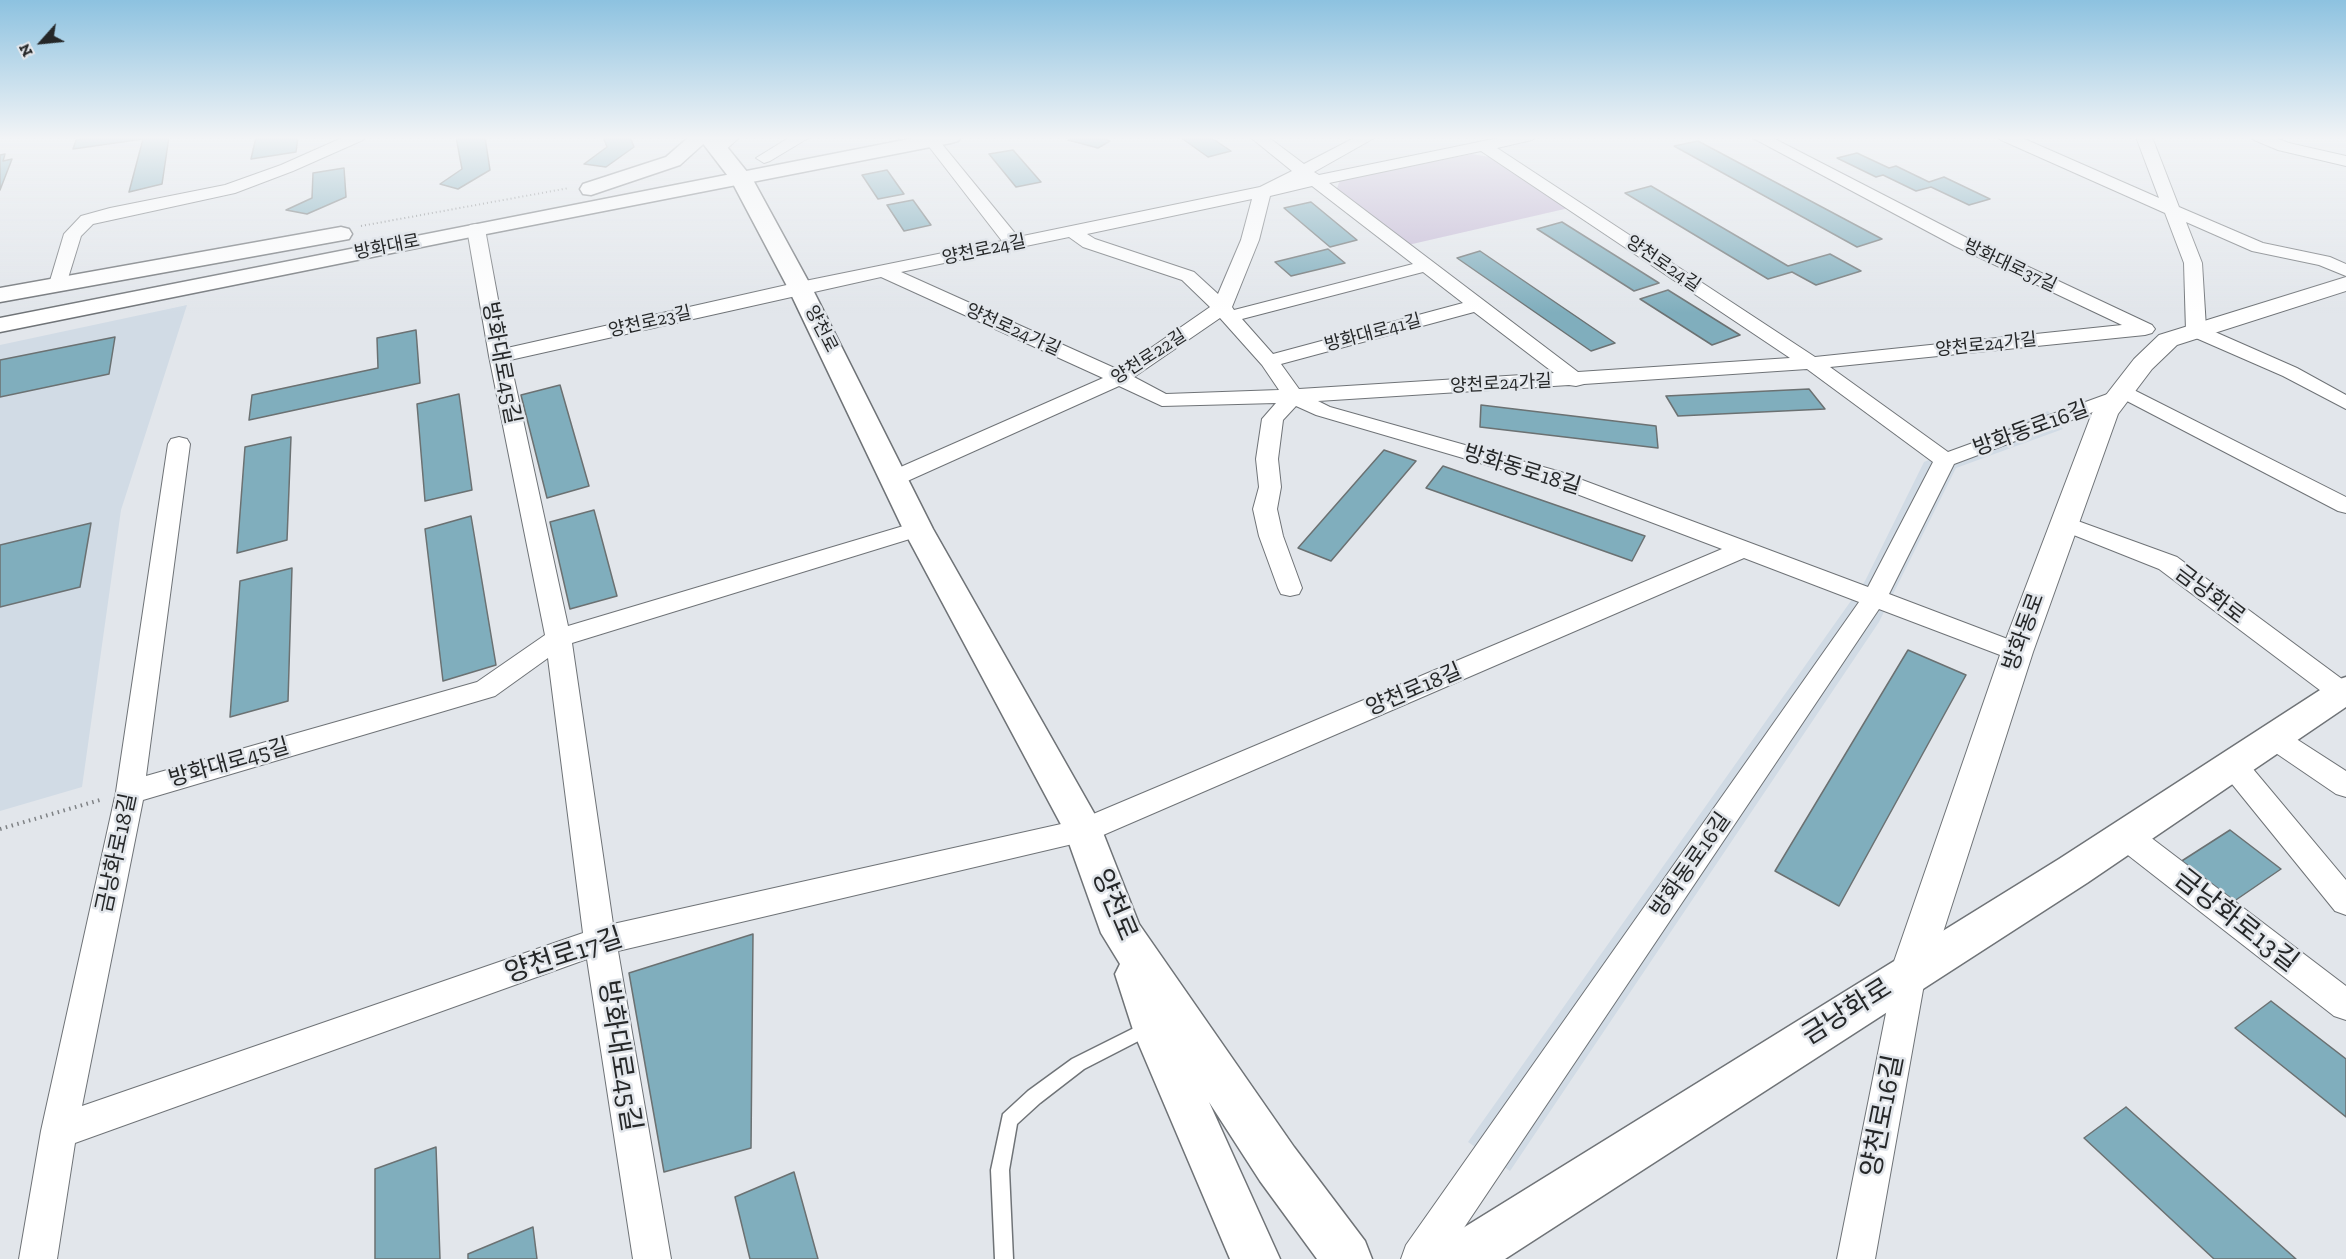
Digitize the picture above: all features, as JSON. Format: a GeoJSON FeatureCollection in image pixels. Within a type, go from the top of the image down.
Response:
{"type":"FeatureCollection","features":[{"type":"Feature","properties":{"kind":"main road","name":"방화대로"},"geometry":{"type":"LineString","coordinates":[[0,295],[553,196]]}},
{"type":"Feature","properties":{"kind":"main road","name":"방화대로"},"geometry":{"type":"LineString","coordinates":[[0,325],[476,229],[585,196]]}},
{"type":"Feature","properties":{"kind":"main road","name":"양천로"},"geometry":{"type":"LineString","coordinates":[[751,196],[801,288],[918,529],[1084,831],[1122,933],[1277,1164],[1347,1259]]}},
{"type":"Feature","properties":{"kind":"main road","name":"금낭화로"},"geometry":{"type":"LineString","coordinates":[[1460,1259],[2126,836],[2345,693]]}},
{"type":"Feature","properties":{"kind":"main road"},"geometry":{"type":"LineString","coordinates":[[1122,933],[1154,1026],[1255,1259]]}},
{"type":"Feature","properties":{"kind":"street"},"geometry":{"type":"LineString","coordinates":[[58,284],[73,234],[87,220],[110,213],[196,196]]}},
{"type":"Feature","properties":{"kind":"street"},"geometry":{"type":"LineString","coordinates":[[980,196],[1014,244]]}},
{"type":"Feature","properties":{"kind":"street","name":"양천로24길"},"geometry":{"type":"LineString","coordinates":[[801,288],[1244,196]]}},
{"type":"Feature","properties":{"kind":"street"},"geometry":{"type":"LineString","coordinates":[[1226,313],[1250,240],[1261,196]]}},
{"type":"Feature","properties":{"kind":"street"},"geometry":{"type":"LineString","coordinates":[[1335,196],[1576,380]]}},
{"type":"Feature","properties":{"kind":"street","name":"양천로24길"},"geometry":{"type":"LineString","coordinates":[[1559,196],[1811,363]]}},
{"type":"Feature","properties":{"kind":"street","name":"방화대로37길"},"geometry":{"type":"LineString","coordinates":[[1872,196],[1961,242],[2157,335]]}},
{"type":"Feature","properties":{"kind":"street"},"geometry":{"type":"LineString","coordinates":[[2140,196],[2258,247],[2324,261],[2346,271]]}},
{"type":"Feature","properties":{"kind":"street"},"geometry":{"type":"LineString","coordinates":[[2167,196],[2193,263],[2196,331],[2290,372],[2346,403]]}},
{"type":"Feature","properties":{"kind":"street","name":"방화대로45길"},"geometry":{"type":"LineString","coordinates":[[476,229],[499,356],[558,638],[600,941],[652,1259]]}},
{"type":"Feature","properties":{"kind":"street","name":"방화동로18길"},"geometry":{"type":"LineString","coordinates":[[1072,232],[1089,243],[1188,276],[1226,313],[1269,361],[1293,396],[1323,411],[1553,477],[2017,652]]}},
{"type":"Feature","properties":{"kind":"street"},"geometry":{"type":"LineString","coordinates":[[1226,313],[1426,266]]}},
{"type":"Feature","properties":{"kind":"street","name":"양천로24가길"},"geometry":{"type":"LineString","coordinates":[[883,271],[1120,378],[1162,400],[1293,396],[1576,380],[2157,335]]}},
{"type":"Feature","properties":{"kind":"street","name":"방화동로"},"geometry":{"type":"LineString","coordinates":[[1910,973],[2017,652],[2105,413],[2143,364],[2157,335],[2196,331],[2346,284]]}},
{"type":"Feature","properties":{"kind":"street","name":"양천로23길"},"geometry":{"type":"LineString","coordinates":[[499,356],[801,288]]}},
{"type":"Feature","properties":{"kind":"street","name":"방화대로41길"},"geometry":{"type":"LineString","coordinates":[[1269,361],[1477,305]]}},
{"type":"Feature","properties":{"kind":"street","name":"양천로22길"},"geometry":{"type":"LineString","coordinates":[[895,478],[1120,378],[1226,313]]}},
{"type":"Feature","properties":{"kind":"street","name":"방화동로16길"},"geometry":{"type":"LineString","coordinates":[[1811,363],[1945,460]]}},
{"type":"Feature","properties":{"kind":"street"},"geometry":{"type":"LineString","coordinates":[[2119,394],[2346,506]]}},
{"type":"Feature","properties":{"kind":"street","name":"방화동로16길"},"geometry":{"type":"LineString","coordinates":[[1420,1259],[1875,597],[1945,460],[2119,394]]}},
{"type":"Feature","properties":{"kind":"street"},"geometry":{"type":"LineString","coordinates":[[1290,588],[1264,509],[1270,487],[1267,459],[1274,419],[1293,396]]}},
{"type":"Feature","properties":{"kind":"street","name":"금낭화로18길"},"geometry":{"type":"LineString","coordinates":[[39,1259],[59,1131],[130,792],[179,444]]}},
{"type":"Feature","properties":{"kind":"street","name":"금낭화로"},"geometry":{"type":"LineString","coordinates":[[2064,523],[2168,562],[2345,693]]}},
{"type":"Feature","properties":{"kind":"street"},"geometry":{"type":"LineString","coordinates":[[558,638],[918,529]]}},
{"type":"Feature","properties":{"kind":"street","name":"양천로18길"},"geometry":{"type":"LineString","coordinates":[[1084,831],[1744,549]]}},
{"type":"Feature","properties":{"kind":"street","name":"방화대로45길"},"geometry":{"type":"LineString","coordinates":[[130,792],[486,689],[558,638]]}},
{"type":"Feature","properties":{"kind":"street"},"geometry":{"type":"LineString","coordinates":[[2274,738],[2346,786]]}},
{"type":"Feature","properties":{"kind":"street"},"geometry":{"type":"LineString","coordinates":[[2233,765],[2346,902]]}},
{"type":"Feature","properties":{"kind":"street","name":"양천로17길"},"geometry":{"type":"LineString","coordinates":[[59,1131],[600,941],[1084,831]]}},
{"type":"Feature","properties":{"kind":"street","name":"금낭화로13길"},"geometry":{"type":"LineString","coordinates":[[2126,836],[2346,1005]]}},
{"type":"Feature","properties":{"kind":"street","name":"양천로16길"},"geometry":{"type":"LineString","coordinates":[[1856,1259],[1910,973]]}},
{"type":"Feature","properties":{"kind":"lane"},"geometry":{"type":"LineString","coordinates":[[1004,1259],[1000,1170],[1009,1120],[1034,1097],[1078,1064],[1154,1026]]}},
{"type":"Feature","properties":{"kind":"path"},"geometry":{"type":"LineString","coordinates":[[0,829],[130,792]]}},
{"type":"Feature","properties":{"kind":"shaded area"},"geometry":{"type":"Polygon","coordinates":[[[1342,196],[1551,196],[1569,208],[1408,245],[1342,196]]]}},
{"type":"Feature","properties":{"kind":"shaded area"},"geometry":{"type":"Polygon","coordinates":[[[187,305],[121,510],[82,787],[0,811],[0,345],[187,305]]]}},
{"type":"Feature","properties":{"kind":"shaded area"},"geometry":{"type":"Polygon","coordinates":[[[2048,411],[2063,429],[1956,468],[1879,622],[1510,1171],[1468,1142],[1865,581],[1924,462],[2048,411]]]}},
{"type":"Feature","properties":{"kind":"building"},"geometry":{"type":"Polygon","coordinates":[[[312,196],[346,197],[307,214],[286,210],[312,198],[312,196]]]}},
{"type":"Feature","properties":{"kind":"building"},"geometry":{"type":"Polygon","coordinates":[[[876,196],[895,196],[878,199],[876,196]]]}},
{"type":"Feature","properties":{"kind":"building"},"geometry":{"type":"Polygon","coordinates":[[[1630,196],[1668,196],[1788,266],[1830,254],[1861,271],[1816,285],[1792,272],[1768,279],[1630,196]]]}},
{"type":"Feature","properties":{"kind":"building"},"geometry":{"type":"Polygon","coordinates":[[[1764,196],[1801,196],[1882,239],[1857,247],[1764,196]]]}},
{"type":"Feature","properties":{"kind":"building"},"geometry":{"type":"Polygon","coordinates":[[[1949,196],[1983,196],[1990,199],[1969,205],[1949,196]]]}},
{"type":"Feature","properties":{"kind":"building"},"geometry":{"type":"Polygon","coordinates":[[[913,200],[931,225],[904,231],[887,205],[913,200]]]}},
{"type":"Feature","properties":{"kind":"building"},"geometry":{"type":"Polygon","coordinates":[[[1311,202],[1357,240],[1330,247],[1284,208],[1311,202]]]}},
{"type":"Feature","properties":{"kind":"building"},"geometry":{"type":"Polygon","coordinates":[[[1562,222],[1659,283],[1634,291],[1537,229],[1562,222]]]}},
{"type":"Feature","properties":{"kind":"building"},"geometry":{"type":"Polygon","coordinates":[[[1328,249],[1345,263],[1291,276],[1275,262],[1328,249]]]}},
{"type":"Feature","properties":{"kind":"building"},"geometry":{"type":"Polygon","coordinates":[[[1480,251],[1615,343],[1591,351],[1457,258],[1480,251]]]}},
{"type":"Feature","properties":{"kind":"building"},"geometry":{"type":"Polygon","coordinates":[[[1668,290],[1740,335],[1712,345],[1640,299],[1668,290]]]}},
{"type":"Feature","properties":{"kind":"building"},"geometry":{"type":"Polygon","coordinates":[[[416,330],[420,383],[249,420],[252,395],[378,368],[377,338],[416,330]]]}},
{"type":"Feature","properties":{"kind":"building"},"geometry":{"type":"Polygon","coordinates":[[[115,337],[109,374],[0,397],[0,360],[115,337]]]}},
{"type":"Feature","properties":{"kind":"building"},"geometry":{"type":"Polygon","coordinates":[[[560,385],[589,486],[547,498],[521,395],[560,385]]]}},
{"type":"Feature","properties":{"kind":"building"},"geometry":{"type":"Polygon","coordinates":[[[1809,389],[1825,409],[1678,416],[1666,396],[1809,389]]]}},
{"type":"Feature","properties":{"kind":"building"},"geometry":{"type":"Polygon","coordinates":[[[459,394],[472,490],[425,501],[417,404],[459,394]]]}},
{"type":"Feature","properties":{"kind":"building"},"geometry":{"type":"Polygon","coordinates":[[[1481,405],[1656,426],[1658,448],[1480,427],[1481,405]]]}},
{"type":"Feature","properties":{"kind":"building"},"geometry":{"type":"Polygon","coordinates":[[[291,437],[287,540],[237,553],[245,447],[291,437]]]}},
{"type":"Feature","properties":{"kind":"building"},"geometry":{"type":"Polygon","coordinates":[[[1384,450],[1416,461],[1331,561],[1298,548],[1384,450]]]}},
{"type":"Feature","properties":{"kind":"building"},"geometry":{"type":"Polygon","coordinates":[[[1443,466],[1645,536],[1632,561],[1426,488],[1443,466]]]}},
{"type":"Feature","properties":{"kind":"building"},"geometry":{"type":"Polygon","coordinates":[[[594,510],[617,596],[570,609],[550,522],[594,510]]]}},
{"type":"Feature","properties":{"kind":"building"},"geometry":{"type":"Polygon","coordinates":[[[471,516],[496,665],[443,681],[425,529],[471,516]]]}},
{"type":"Feature","properties":{"kind":"building"},"geometry":{"type":"Polygon","coordinates":[[[91,523],[80,587],[0,607],[0,545],[91,523]]]}},
{"type":"Feature","properties":{"kind":"building"},"geometry":{"type":"Polygon","coordinates":[[[292,568],[288,701],[230,717],[240,581],[292,568]]]}},
{"type":"Feature","properties":{"kind":"building"},"geometry":{"type":"Polygon","coordinates":[[[1908,650],[1966,675],[1839,906],[1775,871],[1908,650]]]}},
{"type":"Feature","properties":{"kind":"building"},"geometry":{"type":"Polygon","coordinates":[[[2230,830],[2281,869],[2230,904],[2177,864],[2230,830]]]}},
{"type":"Feature","properties":{"kind":"building"},"geometry":{"type":"Polygon","coordinates":[[[753,934],[751,1148],[664,1172],[629,973],[753,934]]]}},
{"type":"Feature","properties":{"kind":"building"},"geometry":{"type":"Polygon","coordinates":[[[2271,1001],[2346,1059],[2346,1117],[2235,1028],[2271,1001]]]}},
{"type":"Feature","properties":{"kind":"building"},"geometry":{"type":"Polygon","coordinates":[[[2126,1107],[2296,1259],[2214,1259],[2084,1138],[2126,1107]]]}},
{"type":"Feature","properties":{"kind":"building"},"geometry":{"type":"Polygon","coordinates":[[[436,1147],[440,1259],[375,1259],[375,1169],[436,1147]]]}},
{"type":"Feature","properties":{"kind":"building"},"geometry":{"type":"Polygon","coordinates":[[[794,1172],[818,1259],[750,1259],[735,1197],[794,1172]]]}},
{"type":"Feature","properties":{"kind":"building"},"geometry":{"type":"Polygon","coordinates":[[[533,1227],[537,1259],[468,1259],[468,1254],[533,1227]]]}}]}
